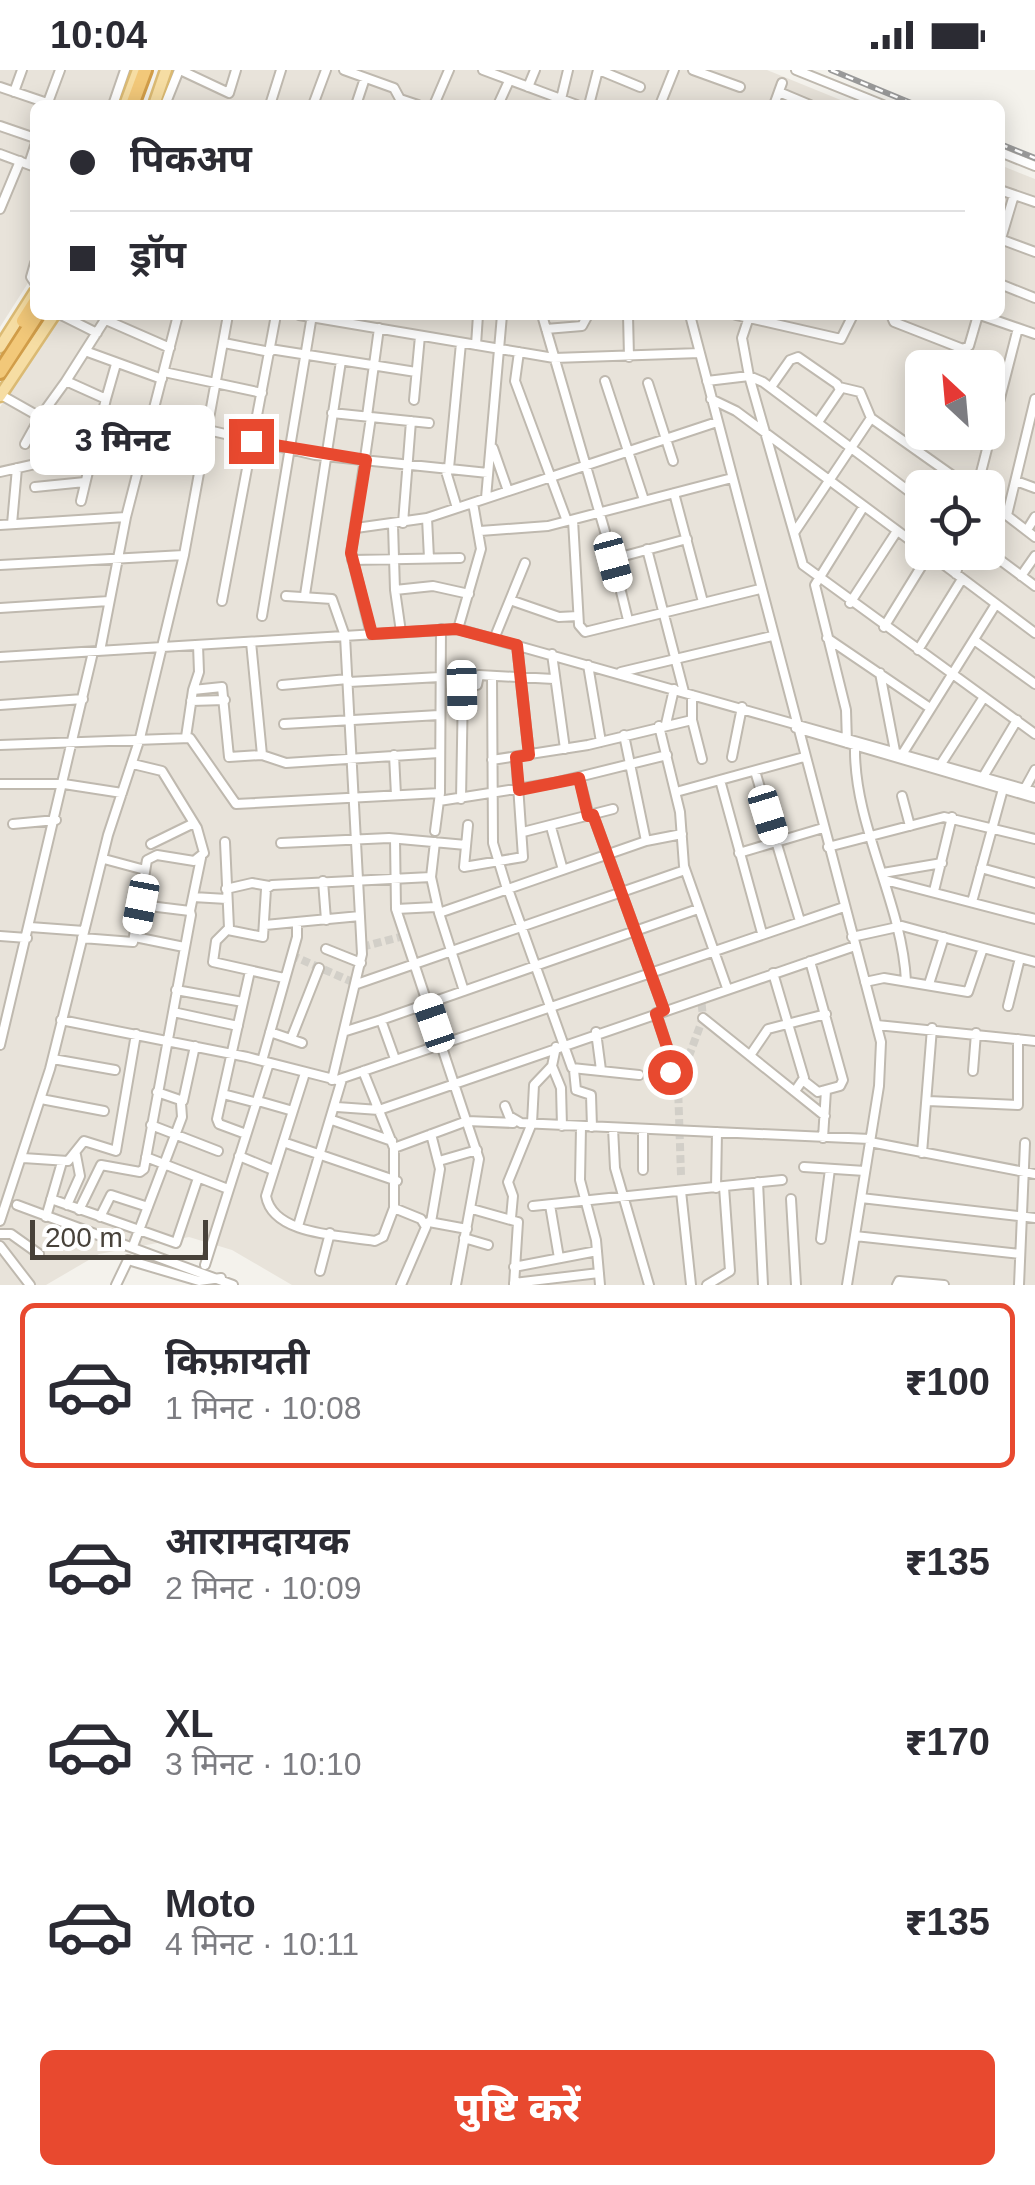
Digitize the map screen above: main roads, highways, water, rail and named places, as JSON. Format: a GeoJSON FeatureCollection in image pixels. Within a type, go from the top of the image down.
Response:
{"type":"FeatureCollection","features":[{"type":"Feature","properties":{"kind":"highway"},"geometry":{"type":"LineString","coordinates":[[130,100],[141,70]]}},
{"type":"Feature","properties":{"kind":"highway"},"geometry":{"type":"LineString","coordinates":[[143,100],[153,70]]}},
{"type":"Feature","properties":{"kind":"highway"},"geometry":{"type":"LineString","coordinates":[[0,357],[30,310]]}},
{"type":"Feature","properties":{"kind":"highway"},"geometry":{"type":"LineString","coordinates":[[0,372],[34,320]]}},
{"type":"Feature","properties":{"kind":"main road"},"geometry":{"type":"LineString","coordinates":[[156,100],[166,70]]}},
{"type":"Feature","properties":{"kind":"main road"},"geometry":{"type":"LineString","coordinates":[[1,342],[30,299]]}},
{"type":"Feature","properties":{"kind":"main road"},"geometry":{"type":"LineString","coordinates":[[1,395],[54,320]]}},
{"type":"Feature","properties":{"kind":"tunnel"},"geometry":{"type":"LineString","coordinates":[[362,947],[404,936]]}},
{"type":"Feature","properties":{"kind":"tunnel"},"geometry":{"type":"LineString","coordinates":[[291,955],[357,984]]}},
{"type":"Feature","properties":{"kind":"tunnel"},"geometry":{"type":"LineString","coordinates":[[681,1175],[678,1086],[703,1018],[701,997]]}},
{"type":"Feature","properties":{"kind":"railway"},"geometry":{"type":"LineString","coordinates":[[831,70],[904,100]]}},
{"type":"Feature","properties":{"kind":"railway"},"geometry":{"type":"LineString","coordinates":[[1005,146],[1035,158]]}}]}
